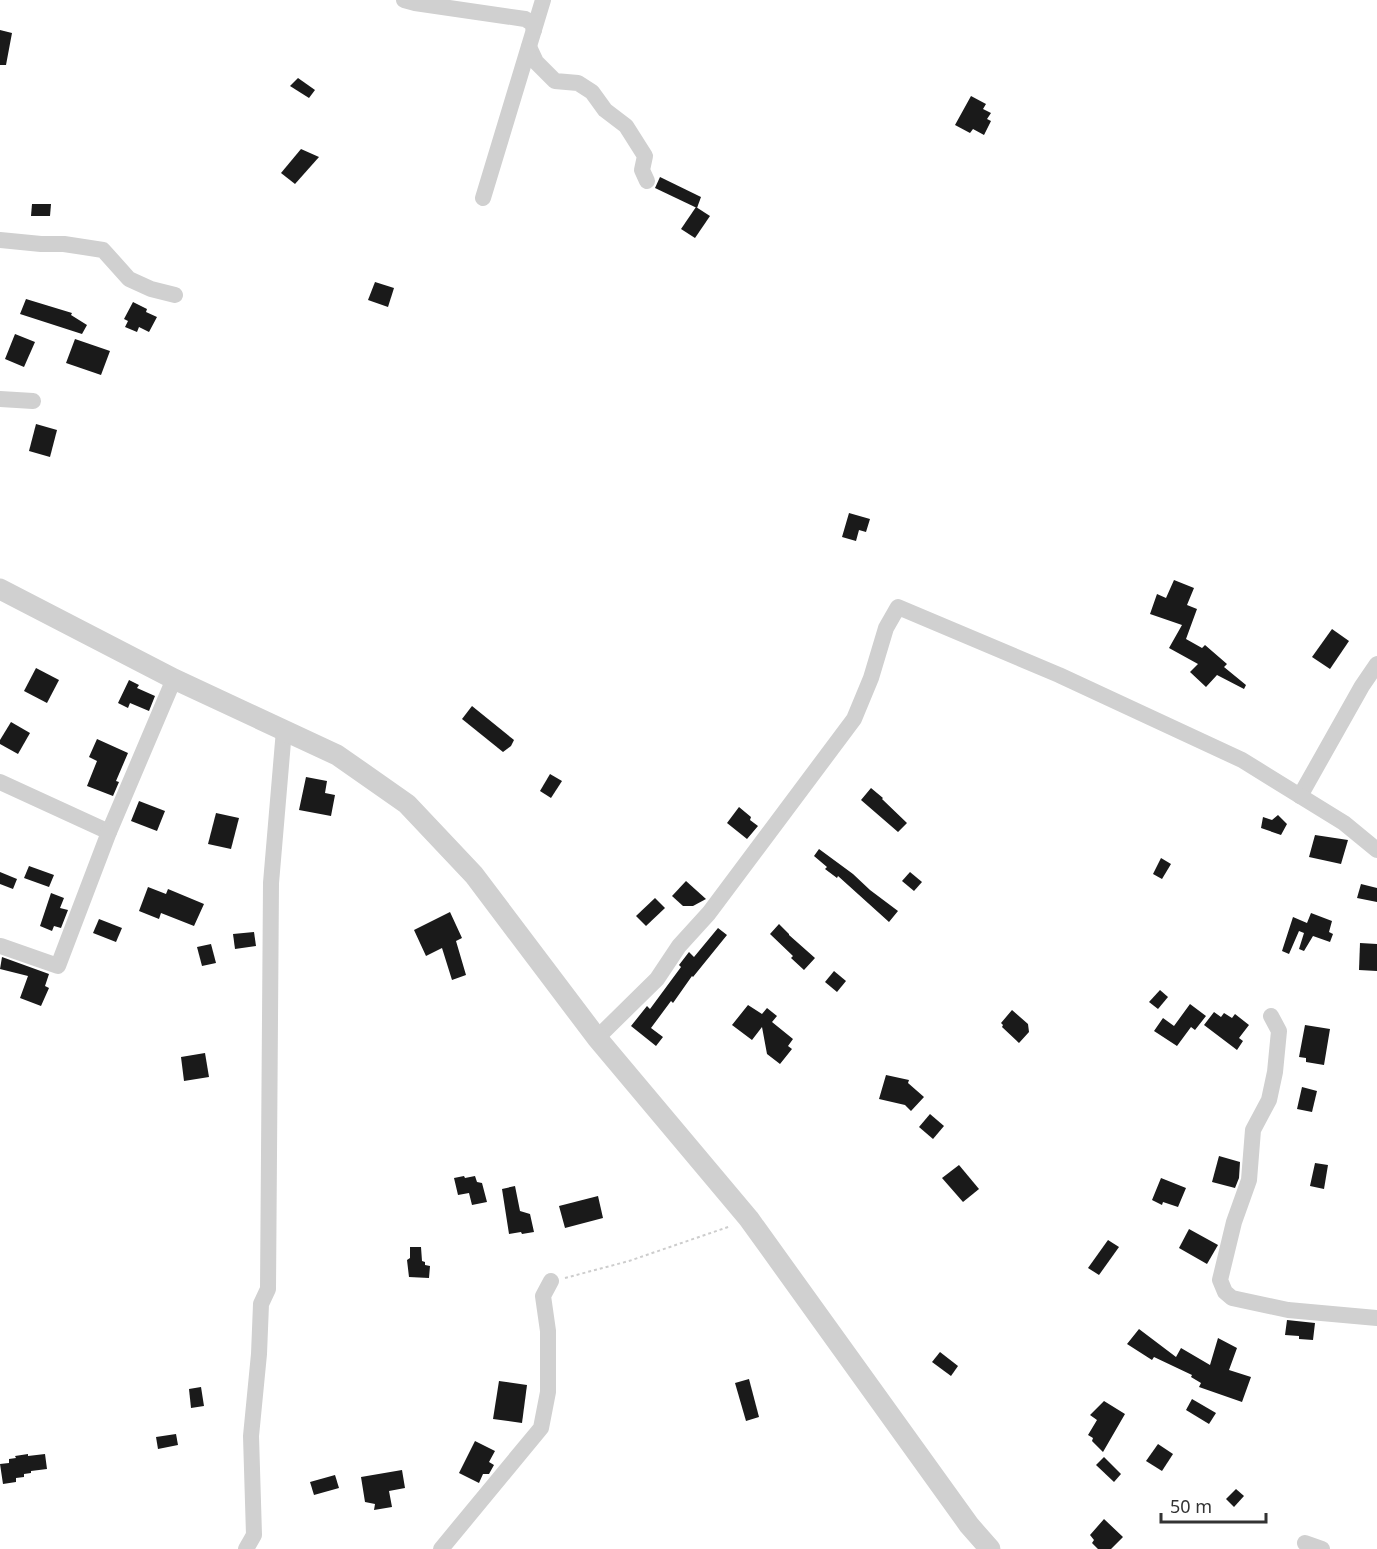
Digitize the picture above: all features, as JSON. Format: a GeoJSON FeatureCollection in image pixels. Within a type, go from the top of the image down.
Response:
{"type":"FeatureCollection","features":[{"type":"Feature","properties":{"kind":"street"},"geometry":{"type":"LineString","coordinates":[[404,0],[525,19],[532,23],[534,30]]}},
{"type":"Feature","properties":{"kind":"street"},"geometry":{"type":"LineString","coordinates":[[483,198],[543,0]]}},
{"type":"Feature","properties":{"kind":"street"},"geometry":{"type":"LineString","coordinates":[[529,47],[536,62],[555,81],[578,83],[592,92],[605,110],[626,126],[645,156],[642,170],[647,181]]}},
{"type":"Feature","properties":{"kind":"street"},"geometry":{"type":"LineString","coordinates":[[0,240],[64,244],[103,250],[129,279],[175,295]]}},
{"type":"Feature","properties":{"kind":"street"},"geometry":{"type":"LineString","coordinates":[[0,399],[33,401]]}},
{"type":"Feature","properties":{"kind":"street"},"geometry":{"type":"LineString","coordinates":[[0,589],[174,679],[337,756],[407,804],[474,875],[597,1038],[749,1219],[969,1525],[990,1549]]}},
{"type":"Feature","properties":{"kind":"street"},"geometry":{"type":"LineString","coordinates":[[597,1038],[657,979],[679,946],[709,913],[854,718],[871,678],[886,628],[898,607],[1059,675],[1242,760],[1344,823],[1377,850]]}},
{"type":"Feature","properties":{"kind":"street"},"geometry":{"type":"LineString","coordinates":[[1300,796],[1362,686],[1377,664]]}},
{"type":"Feature","properties":{"kind":"street"},"geometry":{"type":"LineString","coordinates":[[1,946],[58,966],[109,832],[174,679]]}},
{"type":"Feature","properties":{"kind":"street"},"geometry":{"type":"LineString","coordinates":[[246,1549],[254,1535],[251,1436],[261,1304],[268,1289],[271,883],[284,730]]}},
{"type":"Feature","properties":{"kind":"street"},"geometry":{"type":"LineString","coordinates":[[0,782],[109,832]]}},
{"type":"Feature","properties":{"kind":"street"},"geometry":{"type":"LineString","coordinates":[[1271,1016],[1279,1031],[1275,1072],[1269,1100],[1253,1130],[1249,1180],[1234,1221],[1220,1280],[1225,1292],[1232,1298],[1288,1310],[1377,1318]]}},
{"type":"Feature","properties":{"kind":"street"},"geometry":{"type":"LineString","coordinates":[[441,1549],[541,1428],[548,1392],[548,1331],[543,1296],[550,1281]]}},
{"type":"Feature","properties":{"kind":"street"},"geometry":{"type":"LineString","coordinates":[[1305,1543],[1322,1549]]}},
{"type":"Feature","properties":{"kind":"path"},"geometry":{"type":"LineString","coordinates":[[550,1281],[629,1261],[749,1219]]}},
{"type":"Feature","properties":{"kind":"building"},"geometry":{"type":"Polygon","coordinates":[[[0,30],[12,33],[6,65],[0,65],[0,30]]]}},
{"type":"Feature","properties":{"kind":"building"},"geometry":{"type":"Polygon","coordinates":[[[298,78],[315,90],[309,98],[290,86],[298,78]]]}},
{"type":"Feature","properties":{"kind":"building"},"geometry":{"type":"Polygon","coordinates":[[[971,96],[986,104],[983,109],[991,113],[987,119],[991,121],[984,135],[973,129],[970,133],[955,125],[971,96]]]}},
{"type":"Feature","properties":{"kind":"building"},"geometry":{"type":"Polygon","coordinates":[[[301,149],[319,157],[295,184],[281,173],[301,149]]]}},
{"type":"Feature","properties":{"kind":"building"},"geometry":{"type":"Polygon","coordinates":[[[660,177],[701,197],[697,208],[655,188],[660,177]]]}},
{"type":"Feature","properties":{"kind":"building"},"geometry":{"type":"Polygon","coordinates":[[[32,204],[51,204],[50,216],[31,216],[32,204]]]}},
{"type":"Feature","properties":{"kind":"building"},"geometry":{"type":"Polygon","coordinates":[[[696,207],[710,216],[695,238],[681,229],[696,207]]]}},
{"type":"Feature","properties":{"kind":"building"},"geometry":{"type":"Polygon","coordinates":[[[375,282],[394,288],[388,307],[368,300],[375,282]]]}},
{"type":"Feature","properties":{"kind":"building"},"geometry":{"type":"Polygon","coordinates":[[[26,299],[72,313],[71,315],[87,325],[82,334],[20,314],[26,299]]]}},
{"type":"Feature","properties":{"kind":"building"},"geometry":{"type":"Polygon","coordinates":[[[133,302],[157,317],[149,332],[139,327],[137,332],[125,327],[128,321],[124,319],[133,302]]]}},
{"type":"Feature","properties":{"kind":"building"},"geometry":{"type":"Polygon","coordinates":[[[15,334],[35,342],[24,367],[5,359],[15,334]]]}},
{"type":"Feature","properties":{"kind":"building"},"geometry":{"type":"Polygon","coordinates":[[[75,339],[110,351],[101,375],[66,363],[75,339]]]}},
{"type":"Feature","properties":{"kind":"building"},"geometry":{"type":"Polygon","coordinates":[[[36,424],[57,430],[50,457],[29,451],[36,424]]]}},
{"type":"Feature","properties":{"kind":"building"},"geometry":{"type":"Polygon","coordinates":[[[849,513],[870,519],[866,532],[859,530],[856,541],[842,537],[849,513]]]}},
{"type":"Feature","properties":{"kind":"building"},"geometry":{"type":"Polygon","coordinates":[[[1174,580],[1194,588],[1187,605],[1197,609],[1186,639],[1202,648],[1205,645],[1227,664],[1224,667],[1246,685],[1244,689],[1217,675],[1206,687],[1190,672],[1198,664],[1169,648],[1182,625],[1150,614],[1157,594],[1166,598],[1174,580]]]}},
{"type":"Feature","properties":{"kind":"building"},"geometry":{"type":"Polygon","coordinates":[[[1332,629],[1349,641],[1330,669],[1312,657],[1332,629]]]}},
{"type":"Feature","properties":{"kind":"building"},"geometry":{"type":"Polygon","coordinates":[[[36,668],[59,680],[47,703],[24,691],[36,668]]]}},
{"type":"Feature","properties":{"kind":"building"},"geometry":{"type":"Polygon","coordinates":[[[129,680],[139,685],[137,688],[155,696],[149,711],[130,703],[128,708],[118,703],[129,680]]]}},
{"type":"Feature","properties":{"kind":"building"},"geometry":{"type":"Polygon","coordinates":[[[472,706],[514,740],[511,746],[503,752],[462,719],[472,706]]]}},
{"type":"Feature","properties":{"kind":"building"},"geometry":{"type":"Polygon","coordinates":[[[11,722],[30,733],[18,754],[0,744],[11,722]]]}},
{"type":"Feature","properties":{"kind":"building"},"geometry":{"type":"Polygon","coordinates":[[[97,739],[128,753],[116,781],[119,782],[113,796],[87,786],[97,761],[89,757],[97,739]]]}},
{"type":"Feature","properties":{"kind":"building"},"geometry":{"type":"Polygon","coordinates":[[[550,774],[562,781],[551,798],[540,791],[550,774]]]}},
{"type":"Feature","properties":{"kind":"building"},"geometry":{"type":"Polygon","coordinates":[[[306,777],[327,781],[325,793],[335,795],[331,816],[299,810],[306,777]]]}},
{"type":"Feature","properties":{"kind":"building"},"geometry":{"type":"Polygon","coordinates":[[[871,788],[907,823],[898,832],[861,800],[871,788]]]}},
{"type":"Feature","properties":{"kind":"building"},"geometry":{"type":"Polygon","coordinates":[[[139,801],[165,811],[157,831],[131,821],[139,801]]]}},
{"type":"Feature","properties":{"kind":"building"},"geometry":{"type":"Polygon","coordinates":[[[739,807],[758,826],[747,839],[727,823],[739,807]]]}},
{"type":"Feature","properties":{"kind":"building"},"geometry":{"type":"Polygon","coordinates":[[[216,813],[239,818],[231,849],[208,844],[216,813]]]}},
{"type":"Feature","properties":{"kind":"building"},"geometry":{"type":"Polygon","coordinates":[[[1278,815],[1287,824],[1281,835],[1261,828],[1263,817],[1272,820],[1278,815]]]}},
{"type":"Feature","properties":{"kind":"building"},"geometry":{"type":"Polygon","coordinates":[[[1315,835],[1348,840],[1341,864],[1309,857],[1315,835]]]}},
{"type":"Feature","properties":{"kind":"building"},"geometry":{"type":"Polygon","coordinates":[[[819,849],[898,911],[889,922],[838,876],[837,878],[825,869],[827,867],[814,856],[819,849]]]}},
{"type":"Feature","properties":{"kind":"building"},"geometry":{"type":"Polygon","coordinates":[[[1161,858],[1171,864],[1162,879],[1153,874],[1161,858]]]}},
{"type":"Feature","properties":{"kind":"building"},"geometry":{"type":"Polygon","coordinates":[[[29,866],[54,875],[49,887],[24,878],[29,866]]]}},
{"type":"Feature","properties":{"kind":"building"},"geometry":{"type":"Polygon","coordinates":[[[0,872],[17,879],[13,889],[0,884],[0,872]]]}},
{"type":"Feature","properties":{"kind":"building"},"geometry":{"type":"Polygon","coordinates":[[[910,872],[922,882],[914,891],[902,881],[910,872]]]}},
{"type":"Feature","properties":{"kind":"building"},"geometry":{"type":"Polygon","coordinates":[[[686,881],[706,899],[693,906],[683,906],[672,896],[686,881]]]}},
{"type":"Feature","properties":{"kind":"building"},"geometry":{"type":"Polygon","coordinates":[[[1361,884],[1377,888],[1377,902],[1357,898],[1361,884]]]}},
{"type":"Feature","properties":{"kind":"building"},"geometry":{"type":"Polygon","coordinates":[[[148,887],[166,894],[168,889],[204,904],[194,926],[161,913],[159,919],[139,911],[148,887]]]}},
{"type":"Feature","properties":{"kind":"building"},"geometry":{"type":"Polygon","coordinates":[[[51,893],[64,898],[60,908],[68,910],[61,928],[54,926],[52,931],[40,926],[51,893]]]}},
{"type":"Feature","properties":{"kind":"building"},"geometry":{"type":"Polygon","coordinates":[[[655,898],[665,908],[646,926],[636,916],[655,898]]]}},
{"type":"Feature","properties":{"kind":"building"},"geometry":{"type":"Polygon","coordinates":[[[450,912],[462,938],[456,941],[466,975],[452,980],[442,948],[426,956],[414,930],[450,912]]]}},
{"type":"Feature","properties":{"kind":"building"},"geometry":{"type":"Polygon","coordinates":[[[1311,913],[1332,921],[1329,932],[1333,934],[1330,942],[1313,936],[1304,951],[1299,949],[1304,933],[1299,931],[1289,954],[1282,951],[1293,917],[1307,923],[1311,913]]]}},
{"type":"Feature","properties":{"kind":"building"},"geometry":{"type":"Polygon","coordinates":[[[99,919],[122,928],[116,942],[93,933],[99,919]]]}},
{"type":"Feature","properties":{"kind":"building"},"geometry":{"type":"Polygon","coordinates":[[[779,924],[815,958],[804,970],[770,934],[779,924]]]}},
{"type":"Feature","properties":{"kind":"building"},"geometry":{"type":"Polygon","coordinates":[[[718,928],[727,935],[651,1028],[663,1037],[656,1046],[631,1026],[647,1006],[650,1009],[681,967],[679,965],[689,952],[694,957],[718,928]]]}},
{"type":"Feature","properties":{"kind":"building"},"geometry":{"type":"Polygon","coordinates":[[[254,932],[256,946],[235,949],[233,934],[254,932]]]}},
{"type":"Feature","properties":{"kind":"building"},"geometry":{"type":"Polygon","coordinates":[[[1360,943],[1377,944],[1377,971],[1359,970],[1360,943]]]}},
{"type":"Feature","properties":{"kind":"building"},"geometry":{"type":"Polygon","coordinates":[[[211,944],[216,963],[202,966],[197,947],[211,944]]]}},
{"type":"Feature","properties":{"kind":"building"},"geometry":{"type":"Polygon","coordinates":[[[2,957],[49,974],[45,986],[49,988],[41,1006],[20,998],[28,976],[0,969],[2,957]]]}},
{"type":"Feature","properties":{"kind":"building"},"geometry":{"type":"Polygon","coordinates":[[[834,971],[846,981],[837,992],[825,982],[834,971]]]}},
{"type":"Feature","properties":{"kind":"building"},"geometry":{"type":"Polygon","coordinates":[[[1160,990],[1168,997],[1158,1009],[1149,1002],[1160,990]]]}},
{"type":"Feature","properties":{"kind":"building"},"geometry":{"type":"Polygon","coordinates":[[[1190,1004],[1206,1016],[1195,1030],[1191,1027],[1177,1046],[1154,1031],[1163,1018],[1174,1026],[1190,1004]]]}},
{"type":"Feature","properties":{"kind":"building"},"geometry":{"type":"Polygon","coordinates":[[[748,1005],[762,1014],[767,1008],[777,1016],[772,1022],[793,1039],[788,1046],[792,1049],[780,1064],[767,1054],[762,1027],[752,1040],[732,1025],[748,1005]]]}},
{"type":"Feature","properties":{"kind":"building"},"geometry":{"type":"Polygon","coordinates":[[[1012,1010],[1028,1024],[1029,1032],[1019,1043],[1002,1027],[1001,1023],[1012,1010]]]}},
{"type":"Feature","properties":{"kind":"building"},"geometry":{"type":"Polygon","coordinates":[[[1214,1012],[1221,1017],[1224,1013],[1232,1018],[1235,1014],[1249,1025],[1239,1038],[1243,1041],[1237,1050],[1204,1025],[1214,1012]]]}},
{"type":"Feature","properties":{"kind":"building"},"geometry":{"type":"Polygon","coordinates":[[[1305,1025],[1330,1029],[1324,1065],[1306,1062],[1306,1058],[1299,1057],[1305,1025]]]}},
{"type":"Feature","properties":{"kind":"building"},"geometry":{"type":"Polygon","coordinates":[[[205,1053],[209,1077],[184,1081],[181,1057],[205,1053]]]}},
{"type":"Feature","properties":{"kind":"building"},"geometry":{"type":"Polygon","coordinates":[[[886,1075],[909,1080],[908,1083],[924,1097],[911,1111],[905,1105],[879,1099],[886,1075]]]}},
{"type":"Feature","properties":{"kind":"building"},"geometry":{"type":"Polygon","coordinates":[[[1302,1087],[1317,1091],[1312,1112],[1297,1109],[1302,1087]]]}},
{"type":"Feature","properties":{"kind":"building"},"geometry":{"type":"Polygon","coordinates":[[[930,1114],[944,1126],[933,1139],[919,1127],[930,1114]]]}},
{"type":"Feature","properties":{"kind":"building"},"geometry":{"type":"Polygon","coordinates":[[[1219,1156],[1240,1162],[1239,1178],[1235,1188],[1212,1182],[1219,1156]]]}},
{"type":"Feature","properties":{"kind":"building"},"geometry":{"type":"Polygon","coordinates":[[[1315,1163],[1328,1165],[1324,1189],[1310,1186],[1315,1163]]]}},
{"type":"Feature","properties":{"kind":"building"},"geometry":{"type":"Polygon","coordinates":[[[959,1165],[979,1189],[963,1202],[942,1178],[959,1165]]]}},
{"type":"Feature","properties":{"kind":"building"},"geometry":{"type":"Polygon","coordinates":[[[464,1176],[465,1178],[475,1176],[477,1182],[482,1183],[487,1202],[472,1205],[469,1193],[458,1195],[454,1178],[464,1176]]]}},
{"type":"Feature","properties":{"kind":"building"},"geometry":{"type":"Polygon","coordinates":[[[1161,1178],[1186,1188],[1178,1207],[1163,1202],[1162,1205],[1152,1200],[1161,1178]]]}},
{"type":"Feature","properties":{"kind":"building"},"geometry":{"type":"Polygon","coordinates":[[[515,1186],[520,1211],[530,1214],[534,1232],[509,1234],[502,1189],[515,1186]]]}},
{"type":"Feature","properties":{"kind":"building"},"geometry":{"type":"Polygon","coordinates":[[[598,1196],[603,1218],[565,1228],[559,1206],[598,1196]]]}},
{"type":"Feature","properties":{"kind":"building"},"geometry":{"type":"Polygon","coordinates":[[[1189,1229],[1218,1245],[1207,1264],[1179,1248],[1189,1229]]]}},
{"type":"Feature","properties":{"kind":"building"},"geometry":{"type":"Polygon","coordinates":[[[1108,1240],[1119,1247],[1099,1275],[1088,1268],[1108,1240]]]}},
{"type":"Feature","properties":{"kind":"building"},"geometry":{"type":"Polygon","coordinates":[[[410,1247],[421,1247],[422,1261],[425,1265],[430,1266],[429,1278],[409,1277],[407,1260],[410,1258],[410,1247]]]}},
{"type":"Feature","properties":{"kind":"building"},"geometry":{"type":"Polygon","coordinates":[[[1287,1320],[1315,1323],[1313,1340],[1285,1335],[1287,1320]]]}},
{"type":"Feature","properties":{"kind":"building"},"geometry":{"type":"Polygon","coordinates":[[[1139,1329],[1176,1357],[1181,1348],[1210,1365],[1218,1338],[1237,1348],[1229,1370],[1251,1377],[1242,1402],[1199,1387],[1201,1383],[1191,1377],[1192,1375],[1154,1357],[1152,1360],[1127,1344],[1139,1329]]]}},
{"type":"Feature","properties":{"kind":"building"},"geometry":{"type":"Polygon","coordinates":[[[940,1352],[958,1366],[951,1376],[932,1362],[940,1352]]]}},
{"type":"Feature","properties":{"kind":"building"},"geometry":{"type":"Polygon","coordinates":[[[749,1379],[759,1417],[746,1421],[735,1383],[749,1379]]]}},
{"type":"Feature","properties":{"kind":"building"},"geometry":{"type":"Polygon","coordinates":[[[499,1381],[527,1385],[522,1423],[493,1419],[499,1381]]]}},
{"type":"Feature","properties":{"kind":"building"},"geometry":{"type":"Polygon","coordinates":[[[201,1387],[204,1406],[191,1408],[189,1389],[201,1387]]]}},
{"type":"Feature","properties":{"kind":"building"},"geometry":{"type":"Polygon","coordinates":[[[1192,1399],[1216,1413],[1209,1424],[1186,1410],[1192,1399]]]}},
{"type":"Feature","properties":{"kind":"building"},"geometry":{"type":"Polygon","coordinates":[[[1104,1401],[1125,1414],[1103,1452],[1088,1435],[1097,1420],[1090,1415],[1104,1401]]]}},
{"type":"Feature","properties":{"kind":"building"},"geometry":{"type":"Polygon","coordinates":[[[176,1434],[178,1445],[158,1449],[156,1437],[176,1434]]]}},
{"type":"Feature","properties":{"kind":"building"},"geometry":{"type":"Polygon","coordinates":[[[475,1441],[495,1451],[489,1462],[494,1465],[489,1474],[483,1474],[479,1483],[459,1473],[475,1441]]]}},
{"type":"Feature","properties":{"kind":"building"},"geometry":{"type":"Polygon","coordinates":[[[1158,1444],[1173,1454],[1162,1471],[1146,1461],[1158,1444]]]}},
{"type":"Feature","properties":{"kind":"building"},"geometry":{"type":"Polygon","coordinates":[[[28,1454],[28,1456],[45,1454],[47,1469],[31,1471],[31,1473],[24,1474],[24,1477],[16,1478],[16,1482],[3,1484],[0,1464],[9,1463],[9,1459],[16,1458],[15,1456],[28,1454]]]}},
{"type":"Feature","properties":{"kind":"building"},"geometry":{"type":"Polygon","coordinates":[[[1104,1457],[1121,1474],[1114,1482],[1096,1465],[1104,1457]]]}},
{"type":"Feature","properties":{"kind":"building"},"geometry":{"type":"Polygon","coordinates":[[[402,1470],[405,1488],[389,1491],[392,1507],[374,1510],[375,1504],[365,1502],[361,1477],[402,1470]]]}},
{"type":"Feature","properties":{"kind":"building"},"geometry":{"type":"Polygon","coordinates":[[[335,1475],[339,1488],[314,1495],[310,1482],[335,1475]]]}},
{"type":"Feature","properties":{"kind":"building"},"geometry":{"type":"Polygon","coordinates":[[[1236,1489],[1244,1496],[1234,1507],[1226,1499],[1236,1489]]]}},
{"type":"Feature","properties":{"kind":"building"},"geometry":{"type":"Polygon","coordinates":[[[1104,1519],[1123,1537],[1111,1549],[1098,1549],[1092,1543],[1094,1540],[1090,1535],[1104,1519]]]}}]}
